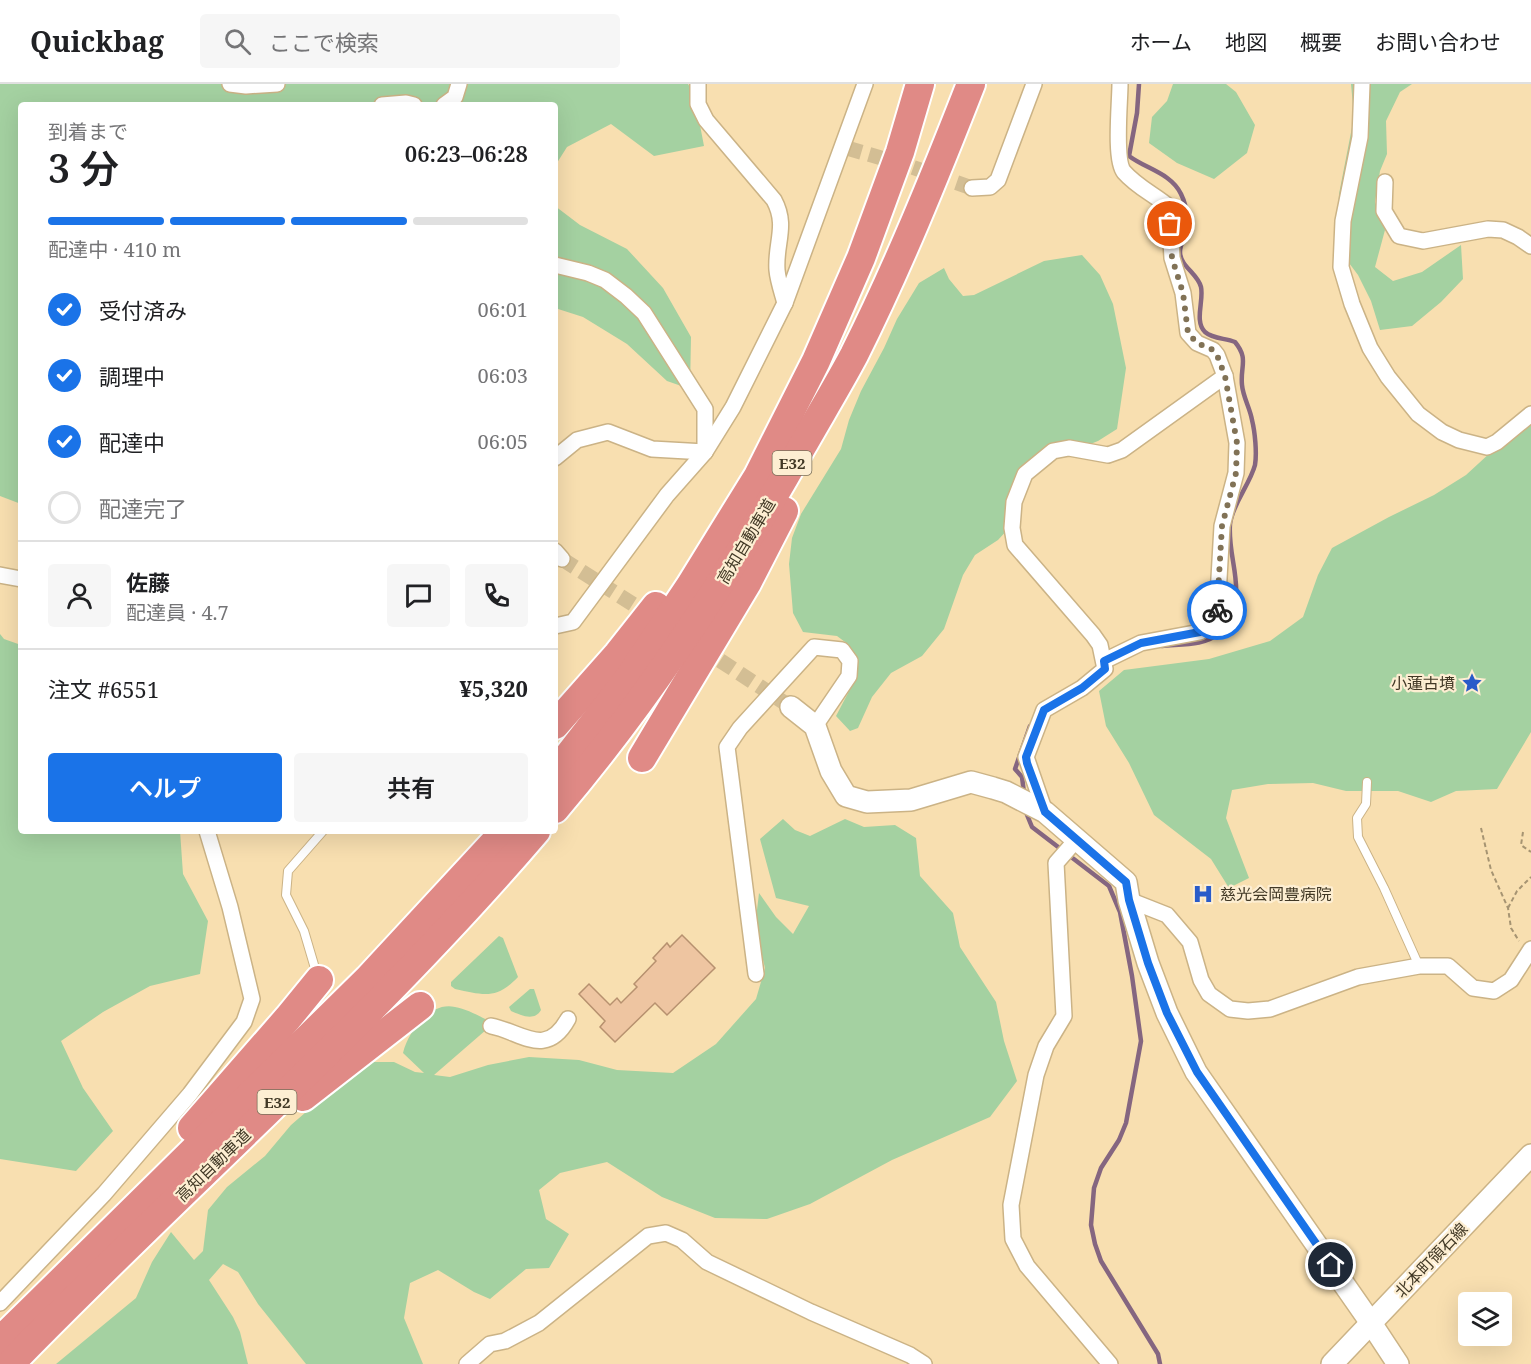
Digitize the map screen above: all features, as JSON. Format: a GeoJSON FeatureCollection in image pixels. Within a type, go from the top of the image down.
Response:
{"type":"FeatureCollection","features":[{"type":"Feature","properties":{"kind":"highway","name":"高知自動車道"},"geometry":{"type":"LineString","coordinates":[[558,769],[627,680],[690,586],[758,476],[816,362],[861,258],[900,152],[920,84]]}},
{"type":"Feature","properties":{"kind":"highway","name":"高知自動車道"},"geometry":{"type":"LineString","coordinates":[[558,805],[646,694],[709,602],[854,356],[941,160],[970,84]]}},
{"type":"Feature","properties":{"kind":"highway"},"geometry":{"type":"LineString","coordinates":[[642,758],[747,584],[793,494],[854,356]]}},
{"type":"Feature","properties":{"kind":"highway"},"geometry":{"type":"LineString","coordinates":[[558,722],[618,654],[678,579],[816,362]]}},
{"type":"Feature","properties":{"kind":"highway","name":"高知自動車道"},"geometry":{"type":"LineString","coordinates":[[10,1364],[46,1310],[368,979],[502,834]]}},
{"type":"Feature","properties":{"kind":"highway","name":"高知自動車道"},"geometry":{"type":"LineString","coordinates":[[0,1341],[46,1310],[232,1147],[386,993],[533,834]]}},
{"type":"Feature","properties":{"kind":"highway"},"geometry":{"type":"LineString","coordinates":[[46,1310],[319,980]]}},
{"type":"Feature","properties":{"kind":"highway"},"geometry":{"type":"LineString","coordinates":[[46,1310],[86,1293],[264,1128],[420,1006]]}},
{"type":"Feature","properties":{"kind":"street"},"geometry":{"type":"LineString","coordinates":[[230,84],[246,86],[277,84]]}},
{"type":"Feature","properties":{"kind":"street"},"geometry":{"type":"LineString","coordinates":[[448,102],[455,97],[459,84]]}},
{"type":"Feature","properties":{"kind":"street"},"geometry":{"type":"LineString","coordinates":[[698,84],[698,104],[706,120],[774,200],[779,209],[782,218],[777,270],[785,303]]}},
{"type":"Feature","properties":{"kind":"street"},"geometry":{"type":"LineString","coordinates":[[558,625],[573,622],[667,495],[705,452],[733,407],[785,303],[845,147],[865,84]]}},
{"type":"Feature","properties":{"kind":"street"},"geometry":{"type":"LineString","coordinates":[[972,188],[990,187],[998,180],[1034,84]]}},
{"type":"Feature","properties":{"kind":"street"},"geometry":{"type":"LineString","coordinates":[[1031,804],[1026,757],[1044,710],[1082,688],[1104,665],[1141,643],[1200,632],[1217,614],[1222,526],[1236,473],[1237,443],[1225,376],[1213,350],[1197,343],[1188,333],[1183,293],[1172,258],[1169,207],[1141,188],[1122,171],[1118,146],[1120,84]]}},
{"type":"Feature","properties":{"kind":"street"},"geometry":{"type":"LineString","coordinates":[[1362,84],[1360,137],[1343,221],[1341,267],[1352,304],[1370,348],[1388,377],[1418,414],[1442,432],[1459,440],[1487,447],[1497,442],[1531,414]]}},
{"type":"Feature","properties":{"kind":"street"},"geometry":{"type":"LineString","coordinates":[[1384,182],[1384,211],[1399,236],[1424,241],[1488,229],[1503,230],[1531,246]]}},
{"type":"Feature","properties":{"kind":"street"},"geometry":{"type":"LineString","coordinates":[[558,266],[605,280],[644,314],[705,409],[705,452]]}},
{"type":"Feature","properties":{"kind":"street"},"geometry":{"type":"LineString","coordinates":[[1104,665],[1100,645],[1093,635],[1015,545],[1012,528],[1014,502],[1025,474],[1053,451],[1069,447],[1108,455],[1122,450],[1225,376]]}},
{"type":"Feature","properties":{"kind":"street"},"geometry":{"type":"LineString","coordinates":[[558,456],[577,440],[608,432],[652,449],[705,452]]}},
{"type":"Feature","properties":{"kind":"street"},"geometry":{"type":"LineString","coordinates":[[0,575],[18,578]]}},
{"type":"Feature","properties":{"kind":"street"},"geometry":{"type":"LineString","coordinates":[[756,974],[727,747],[740,728],[814,647],[842,650],[850,661],[849,676],[815,726]]}},
{"type":"Feature","properties":{"kind":"street"},"geometry":{"type":"LineString","coordinates":[[791,707],[815,726],[831,771],[846,796],[860,801],[910,800],[971,782],[1031,804],[1069,848],[1126,882],[1129,900],[1148,963],[1167,1013],[1197,1072],[1398,1364]]}},
{"type":"Feature","properties":{"kind":"street"},"geometry":{"type":"LineString","coordinates":[[0,1303],[104,1194],[190,1095],[244,1022],[252,999],[230,907],[208,834]]}},
{"type":"Feature","properties":{"kind":"street"},"geometry":{"type":"LineString","coordinates":[[1069,848],[1056,864],[1064,1016],[1046,1046],[1036,1075],[1011,1205],[1012,1239],[1027,1266],[1110,1364]]}},
{"type":"Feature","properties":{"kind":"street"},"geometry":{"type":"LineString","coordinates":[[1129,900],[1167,915],[1190,942],[1209,994],[1230,1009],[1248,1011],[1270,1009],[1358,977],[1419,966],[1448,966],[1473,988],[1494,991],[1511,980],[1529,951]]}},
{"type":"Feature","properties":{"kind":"street"},"geometry":{"type":"LineString","coordinates":[[491,1026],[539,1042],[554,1037],[568,1019]]}},
{"type":"Feature","properties":{"kind":"street","name":"北本町領石線"},"geometry":{"type":"LineString","coordinates":[[1332,1364],[1531,1155]]}},
{"type":"Feature","properties":{"kind":"street"},"geometry":{"type":"LineString","coordinates":[[467,1364],[490,1344],[505,1341],[538,1323],[648,1236],[666,1233],[682,1240],[707,1262],[811,1312],[910,1355],[924,1364]]}},
{"type":"Feature","properties":{"kind":"lane"},"geometry":{"type":"LineString","coordinates":[[1367,782],[1366,804],[1357,818],[1358,837],[1419,966]]}},
{"type":"Feature","properties":{"kind":"lane"},"geometry":{"type":"LineString","coordinates":[[319,980],[304,931],[286,894],[288,870],[320,834]]}},
{"type":"Feature","properties":{"kind":"path"},"geometry":{"type":"LineString","coordinates":[[1481,828],[1491,870],[1508,908],[1511,928],[1529,951]]}},
{"type":"Feature","properties":{"kind":"path"},"geometry":{"type":"LineString","coordinates":[[1523,832],[1521,845],[1531,852]]}},
{"type":"Feature","properties":{"kind":"path"},"geometry":{"type":"LineString","coordinates":[[1508,908],[1517,891],[1531,877]]}},
{"type":"Feature","properties":{"kind":"green space"},"geometry":{"type":"Polygon","coordinates":[[[0,84],[688,84],[694,94],[704,146],[654,156],[611,124],[567,147],[558,161],[558,102],[18,102],[18,503],[0,496],[0,84]]]}},
{"type":"Feature","properties":{"kind":"green space"},"geometry":{"type":"Polygon","coordinates":[[[1173,84],[1226,84],[1236,92],[1255,125],[1247,153],[1214,179],[1177,163],[1149,143],[1152,117],[1167,101],[1173,84]]]}},
{"type":"Feature","properties":{"kind":"green space"},"geometry":{"type":"Polygon","coordinates":[[[1351,84],[1412,84],[1400,92],[1386,121],[1387,154],[1380,171],[1375,202],[1385,230],[1375,267],[1393,281],[1422,272],[1461,245],[1463,279],[1441,302],[1412,326],[1380,330],[1371,301],[1358,275],[1343,255],[1337,230],[1339,194],[1354,117],[1351,84]]]}},
{"type":"Feature","properties":{"kind":"green space"},"geometry":{"type":"Polygon","coordinates":[[[558,208],[580,225],[627,249],[663,288],[691,337],[690,389],[667,381],[627,344],[583,317],[558,309],[558,208]]]}},
{"type":"Feature","properties":{"kind":"green space"},"geometry":{"type":"Polygon","coordinates":[[[1082,255],[1100,275],[1113,304],[1126,368],[1117,429],[1098,441],[1045,462],[1022,484],[1022,514],[998,540],[975,555],[963,575],[944,629],[922,656],[891,673],[872,697],[858,728],[850,731],[836,716],[858,674],[855,655],[837,636],[803,632],[793,613],[789,564],[792,538],[801,514],[841,449],[849,420],[861,391],[897,319],[919,283],[944,268],[949,279],[963,296],[974,295],[1044,261],[1082,255]]]}},
{"type":"Feature","properties":{"kind":"green space"},"geometry":{"type":"Polygon","coordinates":[[[1531,424],[1531,732],[1497,789],[1456,791],[1431,802],[1398,791],[1346,791],[1313,783],[1268,784],[1232,790],[1226,818],[1249,878],[1229,888],[1211,859],[1154,815],[1129,763],[1106,726],[1099,691],[1124,670],[1209,659],[1270,641],[1303,617],[1318,575],[1332,548],[1434,495],[1466,475],[1491,452],[1531,424]]]}},
{"type":"Feature","properties":{"kind":"green space"},"geometry":{"type":"Polygon","coordinates":[[[0,634],[4,639],[18,644],[18,834],[180,834],[183,874],[208,921],[200,974],[150,986],[103,1012],[61,1041],[83,1088],[113,1131],[76,1171],[0,1159],[0,634]]]}},
{"type":"Feature","properties":{"kind":"green space"},"geometry":{"type":"Polygon","coordinates":[[[783,819],[795,830],[810,836],[845,819],[864,827],[895,825],[916,838],[920,876],[953,913],[960,947],[996,1002],[1004,1041],[1017,1081],[990,1117],[892,1160],[810,1204],[767,1219],[715,1218],[662,1197],[607,1162],[560,1173],[539,1190],[546,1219],[569,1234],[549,1268],[526,1269],[490,1299],[438,1270],[410,1283],[404,1318],[423,1364],[306,1364],[258,1304],[238,1272],[223,1264],[209,1280],[240,1332],[248,1364],[56,1364],[136,1298],[152,1262],[171,1232],[194,1260],[203,1251],[208,1210],[227,1187],[265,1156],[291,1125],[364,1062],[394,1062],[415,1072],[424,1073],[403,1053],[415,1028],[429,1013],[437,1009],[446,1006],[460,1008],[494,1023],[434,1075],[450,1077],[488,1065],[529,1057],[579,1060],[617,1070],[673,1073],[716,1044],[756,999],[765,968],[755,927],[759,893],[776,917],[793,934],[809,906],[776,898],[760,839],[783,819]]]}},
{"type":"Feature","properties":{"kind":"green space"},"geometry":{"type":"Polygon","coordinates":[[[499,936],[503,938],[518,977],[503,989],[489,994],[455,989],[451,986],[451,982],[499,936]]]}},
{"type":"Feature","properties":{"kind":"green space"},"geometry":{"type":"Polygon","coordinates":[[[530,989],[534,989],[541,1010],[538,1014],[527,1017],[511,1011],[509,1007],[530,989]]]}},
{"type":"Feature","properties":{"kind":"building"},"geometry":{"type":"Polygon","coordinates":[[[682,935],[715,968],[667,1015],[655,1003],[615,1042],[600,1027],[605,1021],[579,994],[589,984],[610,1005],[617,998],[621,1003],[637,987],[634,984],[656,961],[653,958],[667,943],[670,947],[682,935]]]}},
{"type":"Feature","properties":{"kind":"waterway"},"geometry":{"type":"LineString","coordinates":[[1139,84],[1137,113],[1129,156],[1171,181],[1181,194],[1186,209],[1186,224],[1180,252],[1183,262],[1201,287],[1200,322],[1205,332],[1235,342],[1242,353],[1243,389],[1251,416],[1256,449],[1253,472],[1231,517],[1230,539],[1236,593],[1229,619],[1219,633],[1207,640],[1192,644],[1162,646]]}},
{"type":"Feature","properties":{"kind":"waterway"},"geometry":{"type":"LineString","coordinates":[[1024,793],[1022,777],[1015,769],[1030,726]]}},
{"type":"Feature","properties":{"kind":"waterway"},"geometry":{"type":"LineString","coordinates":[[1025,810],[1032,827],[1109,886],[1120,912],[1141,1041],[1126,1123],[1119,1140],[1101,1168],[1094,1188],[1091,1225],[1101,1261],[1158,1354],[1160,1364]]}},
{"type":"Feature","properties":{"kind":"tunnel"},"geometry":{"type":"LineString","coordinates":[[847,148],[972,188]]}},
{"type":"Feature","properties":{"kind":"tunnel"},"geometry":{"type":"LineString","coordinates":[[562,559],[653,617]]}},
{"type":"Feature","properties":{"kind":"tunnel"},"geometry":{"type":"LineString","coordinates":[[701,648],[791,707]]}},
{"type":"Feature","properties":{"kind":"way so far"},"geometry":{"type":"LineString","coordinates":[[1170,224],[1172,258],[1183,293],[1188,333],[1197,343],[1213,350],[1217,355],[1225,376],[1237,443],[1236,473],[1222,526],[1217,610]]}},
{"type":"Feature","properties":{"kind":"place","name":"小蓮古墳"},"geometry":{"type":"Point","coordinates":[1472,683]}},
{"type":"Feature","properties":{"kind":"place","name":"慈光会岡豊病院"},"geometry":{"type":"Point","coordinates":[1203,894]}},
{"type":"Feature","properties":{"kind":"route"},"geometry":{"type":"LineString","coordinates":[[1217,610],[1217,614],[1200,632],[1141,643],[1104,661],[1105,669],[1082,688],[1044,710],[1026,757],[1027,763],[1045,812],[1126,882],[1129,900],[1148,963],[1167,1013],[1197,1072],[1331,1265]]}}]}
